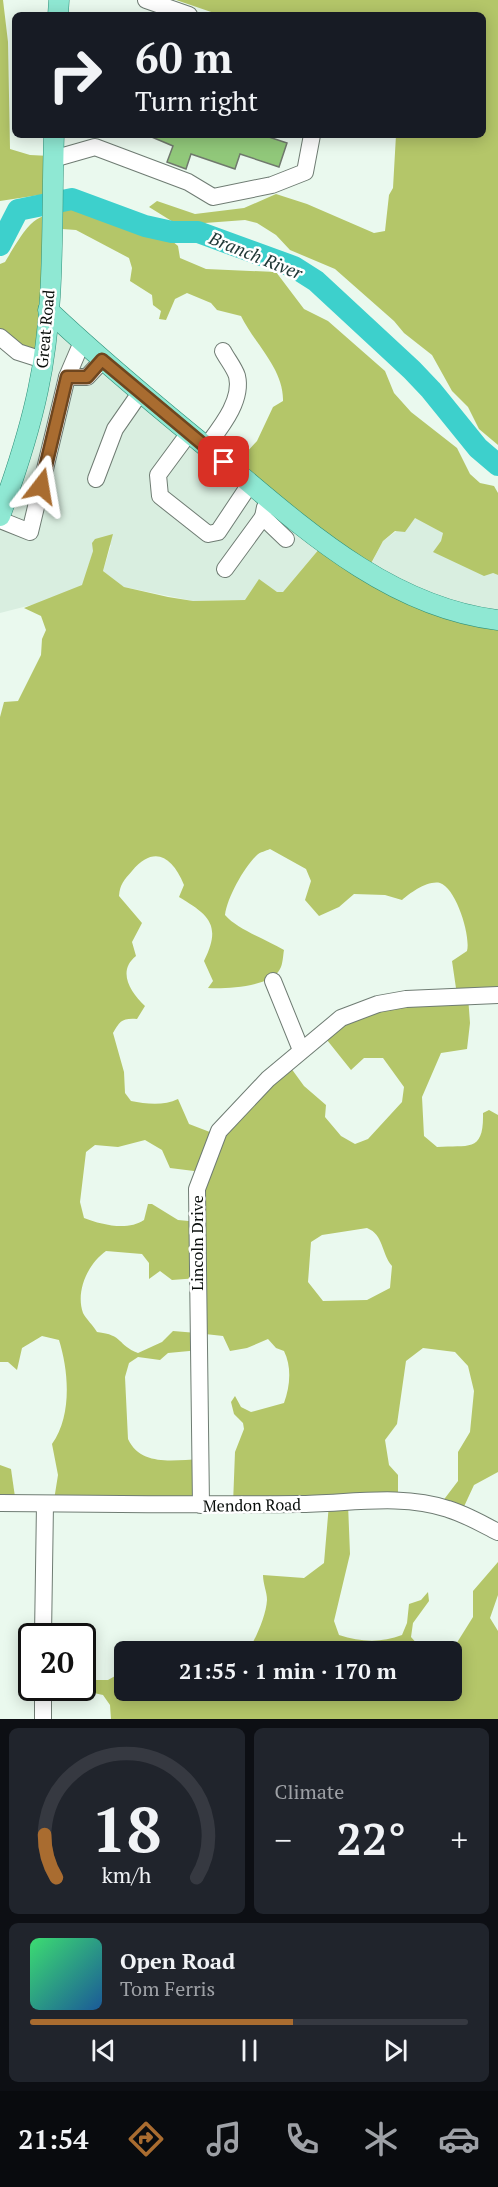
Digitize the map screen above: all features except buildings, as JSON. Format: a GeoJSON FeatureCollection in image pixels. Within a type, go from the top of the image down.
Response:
{"type":"FeatureCollection","features":[{"type":"Feature","properties":{"kind":"main road","name":"Great Road"},"geometry":{"type":"LineString","coordinates":[[0,518],[28,431],[43,360],[48,310],[54,138]]}},
{"type":"Feature","properties":{"kind":"main road"},"geometry":{"type":"LineString","coordinates":[[48,310],[140,393],[340,555],[384,580],[439,606],[476,617],[498,620]]}},
{"type":"Feature","properties":{"kind":"street"},"geometry":{"type":"LineString","coordinates":[[146,0],[180,12]]}},
{"type":"Feature","properties":{"kind":"street"},"geometry":{"type":"LineString","coordinates":[[53,167],[95,147],[188,182],[213,197],[272,185],[305,172],[311,138]]}},
{"type":"Feature","properties":{"kind":"street"},"geometry":{"type":"LineString","coordinates":[[0,337],[18,352],[43,360]]}},
{"type":"Feature","properties":{"kind":"street"},"geometry":{"type":"LineString","coordinates":[[0,518],[30,532],[67,377],[82,342]]}},
{"type":"Feature","properties":{"kind":"street"},"geometry":{"type":"LineString","coordinates":[[206,447],[235,402],[238,388],[236,375],[223,351]]}},
{"type":"Feature","properties":{"kind":"street"},"geometry":{"type":"LineString","coordinates":[[67,377],[87,377],[102,360]]}},
{"type":"Feature","properties":{"kind":"street"},"geometry":{"type":"LineString","coordinates":[[96,479],[115,429],[140,393]]}},
{"type":"Feature","properties":{"kind":"street"},"geometry":{"type":"LineString","coordinates":[[28,431],[52,439]]}},
{"type":"Feature","properties":{"kind":"street"},"geometry":{"type":"LineString","coordinates":[[189,433],[158,475],[160,496],[208,534],[218,532],[250,484]]}},
{"type":"Feature","properties":{"kind":"street"},"geometry":{"type":"LineString","coordinates":[[225,569],[263,517],[268,498]]}},
{"type":"Feature","properties":{"kind":"street"},"geometry":{"type":"LineString","coordinates":[[263,517],[286,540]]}},
{"type":"Feature","properties":{"kind":"street"},"geometry":{"type":"LineString","coordinates":[[273,981],[301,1050]]}},
{"type":"Feature","properties":{"kind":"street","name":"Lincoln Drive"},"geometry":{"type":"LineString","coordinates":[[201,1505],[197,1189],[219,1131],[254,1093],[301,1050],[341,1018],[378,1004],[427,997],[498,995]]}},
{"type":"Feature","properties":{"kind":"street","name":"Mendon Road"},"geometry":{"type":"LineString","coordinates":[[0,1503],[201,1505],[348,1504],[377,1501],[415,1503],[448,1508],[498,1532]]}},
{"type":"Feature","properties":{"kind":"street"},"geometry":{"type":"LineString","coordinates":[[43,1623],[45,1503]]}},
{"type":"Feature","properties":{"kind":"street"},"geometry":{"type":"LineString","coordinates":[[43,1701],[43,1719]]}},
{"type":"Feature","properties":{"kind":"shaded area"},"geometry":{"type":"Polygon","coordinates":[[[46,321],[325,542],[283,592],[245,600],[193,601],[124,587],[103,571],[111,545],[93,551],[83,585],[47,601],[0,613],[0,501],[11,471],[46,321]]]}},
{"type":"Feature","properties":{"kind":"shaded area"},"geometry":{"type":"Polygon","coordinates":[[[414,518],[420,518],[443,533],[434,551],[498,575],[498,620],[479,618],[370,566],[383,541],[414,518]]]}},
{"type":"Feature","properties":{"kind":"green space"},"geometry":{"type":"Polygon","coordinates":[[[0,0],[3,0],[8,42],[10,149],[30,155],[50,156],[46,194],[0,201],[0,0]]]}},
{"type":"Feature","properties":{"kind":"green space"},"geometry":{"type":"Polygon","coordinates":[[[176,0],[498,0],[498,445],[479,429],[468,407],[452,391],[432,355],[404,333],[394,321],[335,269],[290,250],[276,235],[257,223],[245,220],[178,225],[149,207],[157,201],[195,214],[244,208],[276,194],[307,204],[374,233],[385,231],[389,195],[393,188],[396,138],[486,138],[486,12],[211,12],[176,0]]]}},
{"type":"Feature","properties":{"kind":"green space"},"geometry":{"type":"Polygon","coordinates":[[[92,208],[156,231],[178,246],[180,258],[206,269],[276,272],[304,309],[328,321],[385,371],[394,393],[411,412],[457,448],[470,474],[480,483],[494,486],[498,493],[498,575],[493,573],[484,576],[433,552],[441,541],[443,533],[415,518],[405,532],[395,531],[383,541],[368,569],[498,620],[498,995],[468,996],[470,1023],[467,1049],[441,1053],[422,1097],[424,1136],[437,1147],[472,1144],[481,1135],[483,1113],[489,1110],[498,1115],[498,1472],[474,1485],[461,1513],[439,1506],[458,1481],[458,1452],[470,1432],[474,1391],[468,1366],[455,1352],[423,1348],[406,1361],[397,1424],[385,1440],[389,1465],[398,1475],[398,1501],[348,1504],[350,1554],[334,1621],[339,1635],[371,1641],[253,1641],[265,1613],[267,1597],[263,1575],[304,1578],[324,1563],[329,1504],[233,1504],[235,1452],[244,1429],[243,1423],[234,1414],[231,1402],[235,1396],[241,1407],[251,1412],[284,1403],[288,1390],[289,1370],[284,1351],[276,1348],[268,1339],[247,1348],[230,1351],[223,1336],[205,1334],[200,1350],[168,1353],[160,1360],[138,1357],[129,1363],[125,1377],[128,1439],[134,1448],[150,1458],[200,1459],[203,1500],[54,1500],[58,1475],[52,1444],[63,1420],[67,1393],[65,1366],[59,1340],[42,1336],[22,1348],[17,1370],[8,1362],[0,1362],[0,717],[4,702],[18,701],[41,655],[42,639],[46,630],[41,616],[24,608],[82,585],[93,551],[92,543],[95,539],[113,534],[103,571],[124,587],[193,601],[245,600],[259,579],[277,592],[283,592],[325,542],[234,466],[257,441],[273,407],[283,401],[282,389],[274,367],[241,316],[217,310],[211,303],[187,293],[175,299],[166,320],[159,319],[161,311],[153,305],[152,295],[130,281],[132,268],[129,258],[76,230],[48,228],[39,355],[0,334],[0,264],[5,262],[29,226],[36,220],[54,213],[92,208]],[[270,849],[258,854],[252,860],[226,908],[225,915],[231,920],[245,930],[284,950],[281,967],[275,975],[247,986],[208,988],[213,981],[204,961],[212,938],[210,922],[198,910],[179,897],[184,885],[168,861],[162,857],[148,858],[140,863],[123,882],[119,896],[142,923],[132,942],[136,956],[127,968],[128,981],[145,1006],[137,1019],[122,1021],[113,1033],[124,1072],[125,1093],[131,1101],[143,1103],[161,1104],[178,1099],[189,1124],[215,1134],[288,1064],[304,1086],[326,1105],[325,1117],[341,1136],[355,1144],[368,1139],[402,1102],[404,1087],[383,1058],[364,1058],[351,1070],[323,1035],[342,1018],[457,995],[452,961],[467,951],[468,944],[461,913],[446,887],[440,883],[430,883],[402,900],[385,895],[354,894],[339,907],[319,916],[305,900],[311,881],[306,869],[270,849]],[[145,1140],[118,1147],[95,1145],[86,1152],[80,1202],[84,1218],[107,1225],[130,1225],[144,1220],[148,1204],[152,1204],[178,1220],[199,1222],[202,1172],[170,1168],[162,1150],[145,1140]],[[367,1228],[322,1235],[311,1242],[308,1282],[323,1301],[367,1300],[390,1288],[392,1266],[377,1235],[367,1228]],[[106,1251],[89,1270],[81,1295],[83,1313],[97,1332],[112,1335],[138,1353],[162,1342],[173,1331],[197,1333],[198,1278],[172,1280],[160,1271],[149,1279],[149,1263],[142,1254],[106,1251]]]}},
{"type":"Feature","properties":{"kind":"green space"},"geometry":{"type":"Polygon","coordinates":[[[0,1465],[11,1469],[15,1497],[0,1500],[0,1465]]]}},
{"type":"Feature","properties":{"kind":"green space"},"geometry":{"type":"Polygon","coordinates":[[[498,1562],[498,1595],[490,1618],[498,1631],[498,1719],[111,1719],[110,1705],[103,1695],[96,1693],[96,1680],[108,1680],[114,1677],[114,1701],[462,1701],[462,1641],[458,1641],[473,1617],[473,1591],[498,1562]]]}},
{"type":"Feature","properties":{"kind":"green space"},"geometry":{"type":"Polygon","coordinates":[[[428,1592],[429,1601],[413,1623],[411,1637],[415,1641],[371,1641],[402,1635],[407,1623],[409,1604],[421,1600],[428,1592]]]}},
{"type":"Feature","properties":{"kind":"waterway","name":"Branch River"},"geometry":{"type":"LineString","coordinates":[[0,245],[18,210],[72,199],[145,226],[172,232],[198,232],[294,267],[316,281],[412,370],[478,448],[498,465]]}},
{"type":"Feature","properties":{"kind":"route"},"geometry":{"type":"LineString","coordinates":[[41,486],[67,377],[87,377],[102,360],[224,462]]}}]}
